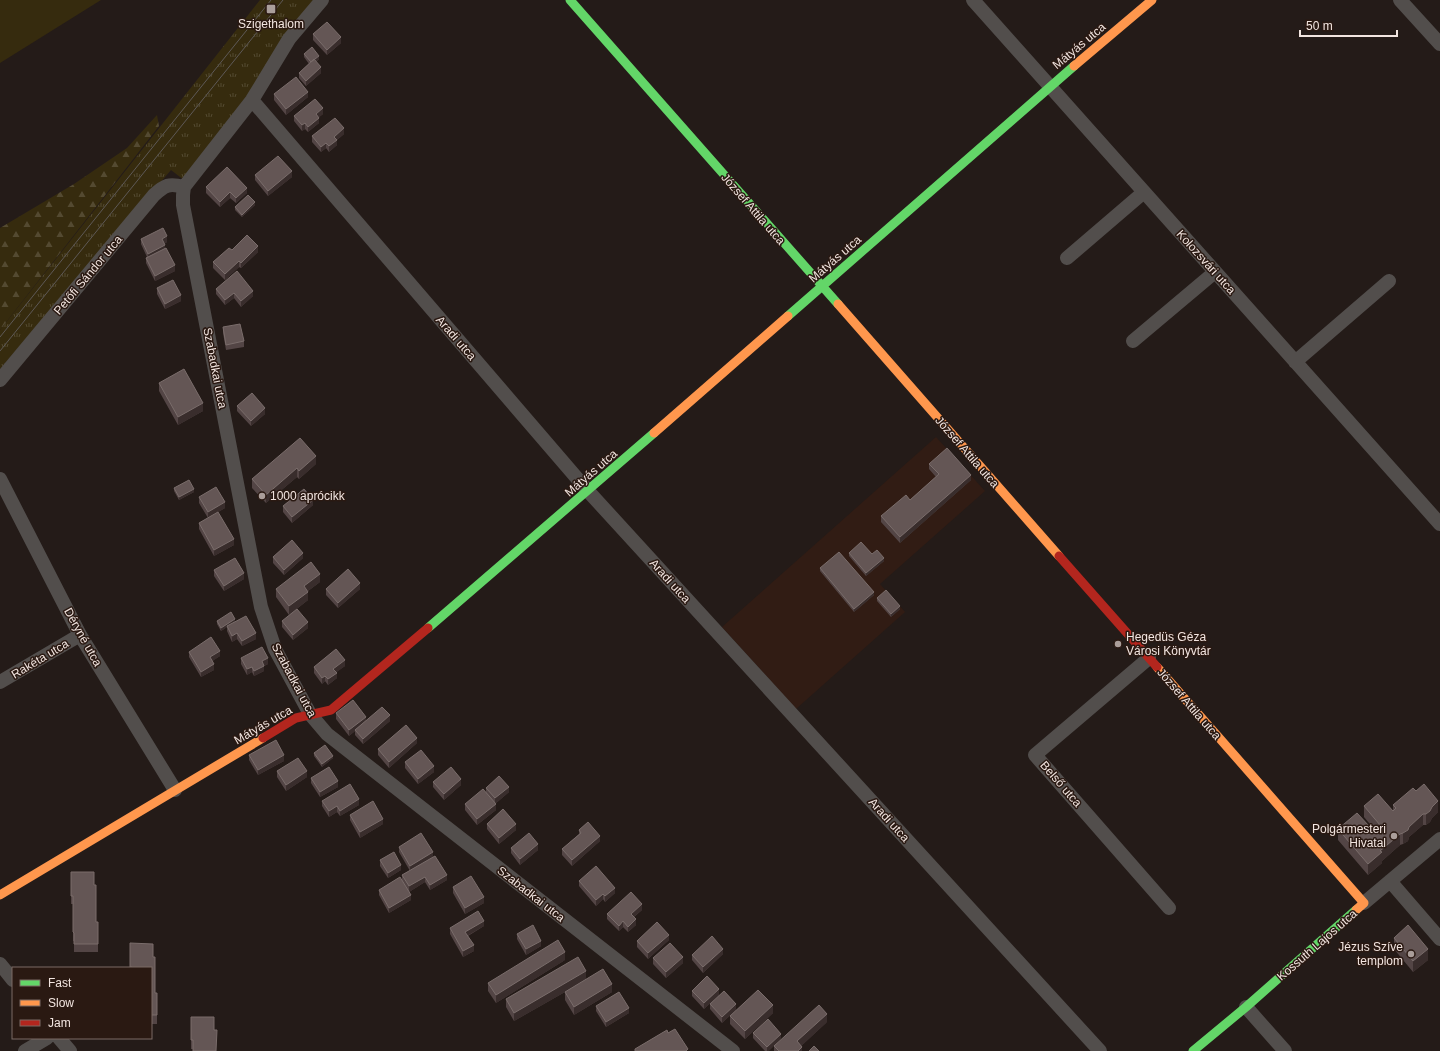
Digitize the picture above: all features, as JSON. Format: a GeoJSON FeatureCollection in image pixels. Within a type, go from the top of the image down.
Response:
{"type":"FeatureCollection","features":[{"type":"Feature","properties":{"kind":"street"},"geometry":{"type":"LineString","coordinates":[[184,187],[252,100],[289,39],[322,0]]}},
{"type":"Feature","properties":{"kind":"street","name":"József Attila utca"},"geometry":{"type":"LineString","coordinates":[[570,0],[1364,903]]}},
{"type":"Feature","properties":{"kind":"street","name":"Kolozsvári utca"},"geometry":{"type":"LineString","coordinates":[[973,0],[1440,524]]}},
{"type":"Feature","properties":{"kind":"street","name":"Mátyás utca"},"geometry":{"type":"LineString","coordinates":[[0,895],[296,718],[331,710],[588,491],[1050,87],[1152,0]]}},
{"type":"Feature","properties":{"kind":"street"},"geometry":{"type":"LineString","coordinates":[[1400,0],[1440,44]]}},
{"type":"Feature","properties":{"kind":"street","name":"Aradi utca"},"geometry":{"type":"LineString","coordinates":[[252,100],[588,491],[1100,1051]]}},
{"type":"Feature","properties":{"kind":"street","name":"Petőfi Sándor utca"},"geometry":{"type":"LineString","coordinates":[[0,380],[154,195],[163,187],[174,184],[184,187]]}},
{"type":"Feature","properties":{"kind":"street","name":"Szabadkai utca"},"geometry":{"type":"LineString","coordinates":[[184,187],[182,195],[183,205],[261,607],[275,649],[310,714],[327,734],[361,762],[733,1051]]}},
{"type":"Feature","properties":{"kind":"street"},"geometry":{"type":"LineString","coordinates":[[1067,258],[1144,192]]}},
{"type":"Feature","properties":{"kind":"street"},"geometry":{"type":"LineString","coordinates":[[1133,341],[1215,272]]}},
{"type":"Feature","properties":{"kind":"street"},"geometry":{"type":"LineString","coordinates":[[1295,362],[1389,281]]}},
{"type":"Feature","properties":{"kind":"street","name":"Déryné utca"},"geometry":{"type":"LineString","coordinates":[[0,479],[80,635],[175,790]]}},
{"type":"Feature","properties":{"kind":"street","name":"Rakéta utca"},"geometry":{"type":"LineString","coordinates":[[0,682],[80,635]]}},
{"type":"Feature","properties":{"kind":"street","name":"Belső utca"},"geometry":{"type":"LineString","coordinates":[[1149,658],[1035,755],[1169,908]]}},
{"type":"Feature","properties":{"kind":"street","name":"Kossuth Lajos utca"},"geometry":{"type":"LineString","coordinates":[[1193,1051],[1440,839]]}},
{"type":"Feature","properties":{"kind":"street"},"geometry":{"type":"LineString","coordinates":[[1390,881],[1440,939]]}},
{"type":"Feature","properties":{"kind":"street"},"geometry":{"type":"LineString","coordinates":[[0,964],[12,979]]}},
{"type":"Feature","properties":{"kind":"street"},"geometry":{"type":"LineString","coordinates":[[1246,1007],[1285,1051]]}},
{"type":"Feature","properties":{"kind":"street"},"geometry":{"type":"LineString","coordinates":[[25,1051],[44,1039]]}},
{"type":"Feature","properties":{"kind":"street"},"geometry":{"type":"LineString","coordinates":[[61,1039],[70,1051]]}},
{"type":"Feature","properties":{"kind":"shaded area"},"geometry":{"type":"Polygon","coordinates":[[[936,437],[985,491],[880,584],[905,612],[796,709],[722,627],[936,437]]]}},
{"type":"Feature","properties":{"kind":"green space"},"geometry":{"type":"Polygon","coordinates":[[[0,0],[101,0],[0,63],[0,0]]]}},
{"type":"Feature","properties":{"kind":"green space"},"geometry":{"type":"Polygon","coordinates":[[[260,0],[314,0],[250,97],[184,180],[171,170],[0,369],[0,330],[260,0]]]}},
{"type":"Feature","properties":{"kind":"green space"},"geometry":{"type":"Polygon","coordinates":[[[157,115],[159,126],[0,330],[0,228],[74,184],[127,148],[157,115]]]}},
{"type":"Feature","properties":{"kind":"building"},"geometry":{"type":"Polygon","coordinates":[[[327,22],[341,37],[327,50],[313,34],[327,22]]]}},
{"type":"Feature","properties":{"kind":"building"},"geometry":{"type":"Polygon","coordinates":[[[312,47],[319,56],[311,62],[304,54],[312,47]]]}},
{"type":"Feature","properties":{"kind":"building"},"geometry":{"type":"Polygon","coordinates":[[[314,59],[321,67],[306,81],[299,73],[314,59]]]}},
{"type":"Feature","properties":{"kind":"building"},"geometry":{"type":"Polygon","coordinates":[[[296,77],[308,92],[286,109],[274,94],[296,77]]]}},
{"type":"Feature","properties":{"kind":"building"},"geometry":{"type":"Polygon","coordinates":[[[315,99],[323,108],[316,114],[319,118],[308,127],[305,123],[302,125],[294,116],[315,99]]]}},
{"type":"Feature","properties":{"kind":"building"},"geometry":{"type":"Polygon","coordinates":[[[335,118],[344,128],[334,137],[337,140],[329,146],[326,143],[321,147],[312,136],[335,118]]]}},
{"type":"Feature","properties":{"kind":"building"},"geometry":{"type":"Polygon","coordinates":[[[278,156],[292,171],[268,191],[255,175],[278,156]]]}},
{"type":"Feature","properties":{"kind":"building"},"geometry":{"type":"Polygon","coordinates":[[[227,167],[247,188],[236,198],[230,192],[220,202],[206,187],[227,167]]]}},
{"type":"Feature","properties":{"kind":"building"},"geometry":{"type":"Polygon","coordinates":[[[248,195],[255,202],[242,215],[235,207],[248,195]]]}},
{"type":"Feature","properties":{"kind":"building"},"geometry":{"type":"Polygon","coordinates":[[[163,228],[167,236],[162,239],[165,245],[148,254],[141,239],[163,228]]]}},
{"type":"Feature","properties":{"kind":"building"},"geometry":{"type":"Polygon","coordinates":[[[247,235],[258,246],[241,263],[239,261],[225,274],[213,262],[229,248],[232,250],[247,235]]]}},
{"type":"Feature","properties":{"kind":"building"},"geometry":{"type":"Polygon","coordinates":[[[166,248],[175,265],[155,276],[146,258],[166,248]]]}},
{"type":"Feature","properties":{"kind":"building"},"geometry":{"type":"Polygon","coordinates":[[[237,271],[253,291],[241,301],[234,293],[225,300],[216,289],[237,271]]]}},
{"type":"Feature","properties":{"kind":"building"},"geometry":{"type":"Polygon","coordinates":[[[173,280],[181,295],[165,304],[157,288],[173,280]]]}},
{"type":"Feature","properties":{"kind":"building"},"geometry":{"type":"Polygon","coordinates":[[[240,324],[244,341],[226,345],[223,327],[240,324]]]}},
{"type":"Feature","properties":{"kind":"building"},"geometry":{"type":"Polygon","coordinates":[[[184,369],[203,403],[178,417],[159,383],[184,369]]]}},
{"type":"Feature","properties":{"kind":"building"},"geometry":{"type":"Polygon","coordinates":[[[252,393],[265,408],[251,421],[237,406],[252,393]]]}},
{"type":"Feature","properties":{"kind":"building"},"geometry":{"type":"Polygon","coordinates":[[[300,438],[316,456],[299,471],[297,468],[266,495],[252,479],[300,438]]]}},
{"type":"Feature","properties":{"kind":"building"},"geometry":{"type":"Polygon","coordinates":[[[947,448],[971,475],[900,537],[881,516],[906,495],[910,500],[939,474],[929,464],[947,448]]]}},
{"type":"Feature","properties":{"kind":"building"},"geometry":{"type":"Polygon","coordinates":[[[189,480],[194,489],[179,497],[174,488],[189,480]]]}},
{"type":"Feature","properties":{"kind":"building"},"geometry":{"type":"Polygon","coordinates":[[[216,487],[225,502],[208,512],[199,497],[216,487]]]}},
{"type":"Feature","properties":{"kind":"building"},"geometry":{"type":"Polygon","coordinates":[[[304,489],[313,500],[292,517],[283,506],[304,489]]]}},
{"type":"Feature","properties":{"kind":"building"},"geometry":{"type":"Polygon","coordinates":[[[218,512],[234,539],[214,550],[199,523],[218,512]]]}},
{"type":"Feature","properties":{"kind":"building"},"geometry":{"type":"Polygon","coordinates":[[[292,540],[303,553],[284,570],[273,557],[292,540]]]}},
{"type":"Feature","properties":{"kind":"building"},"geometry":{"type":"Polygon","coordinates":[[[861,542],[872,554],[877,550],[884,558],[866,573],[849,553],[861,542]]]}},
{"type":"Feature","properties":{"kind":"building"},"geometry":{"type":"Polygon","coordinates":[[[839,552],[874,592],[854,609],[820,568],[839,552]]]}},
{"type":"Feature","properties":{"kind":"building"},"geometry":{"type":"Polygon","coordinates":[[[235,558],[244,573],[224,586],[214,570],[235,558]]]}},
{"type":"Feature","properties":{"kind":"building"},"geometry":{"type":"Polygon","coordinates":[[[311,562],[320,574],[304,586],[308,592],[289,606],[276,589],[311,562]]]}},
{"type":"Feature","properties":{"kind":"building"},"geometry":{"type":"Polygon","coordinates":[[[348,569],[360,583],[338,603],[326,589],[348,569]]]}},
{"type":"Feature","properties":{"kind":"building"},"geometry":{"type":"Polygon","coordinates":[[[886,590],[900,606],[891,614],[877,598],[886,590]]]}},
{"type":"Feature","properties":{"kind":"building"},"geometry":{"type":"Polygon","coordinates":[[[297,609],[308,622],[293,635],[282,621],[297,609]]]}},
{"type":"Feature","properties":{"kind":"building"},"geometry":{"type":"Polygon","coordinates":[[[231,612],[235,619],[221,628],[217,621],[231,612]]]}},
{"type":"Feature","properties":{"kind":"building"},"geometry":{"type":"Polygon","coordinates":[[[246,616],[256,633],[242,641],[237,633],[232,636],[227,626],[246,616]]]}},
{"type":"Feature","properties":{"kind":"building"},"geometry":{"type":"Polygon","coordinates":[[[211,637],[220,651],[210,657],[214,664],[201,672],[189,652],[211,637]]]}},
{"type":"Feature","properties":{"kind":"building"},"geometry":{"type":"Polygon","coordinates":[[[262,647],[268,658],[262,661],[264,666],[254,671],[252,667],[247,669],[241,658],[262,647]]]}},
{"type":"Feature","properties":{"kind":"building"},"geometry":{"type":"Polygon","coordinates":[[[336,649],[345,660],[333,669],[337,673],[328,679],[325,676],[322,678],[314,667],[336,649]]]}},
{"type":"Feature","properties":{"kind":"building"},"geometry":{"type":"Polygon","coordinates":[[[353,700],[366,717],[349,730],[336,713],[353,700]]]}},
{"type":"Feature","properties":{"kind":"building"},"geometry":{"type":"Polygon","coordinates":[[[382,707],[390,715],[363,739],[355,730],[382,707]]]}},
{"type":"Feature","properties":{"kind":"building"},"geometry":{"type":"Polygon","coordinates":[[[406,725],[417,738],[389,762],[378,749],[406,725]]]}},
{"type":"Feature","properties":{"kind":"building"},"geometry":{"type":"Polygon","coordinates":[[[276,740],[284,755],[258,770],[249,755],[276,740]]]}},
{"type":"Feature","properties":{"kind":"building"},"geometry":{"type":"Polygon","coordinates":[[[325,745],[333,756],[322,764],[314,753],[325,745]]]}},
{"type":"Feature","properties":{"kind":"building"},"geometry":{"type":"Polygon","coordinates":[[[421,750],[434,766],[418,779],[405,762],[421,750]]]}},
{"type":"Feature","properties":{"kind":"building"},"geometry":{"type":"Polygon","coordinates":[[[298,758],[307,771],[286,785],[277,771],[298,758]]]}},
{"type":"Feature","properties":{"kind":"building"},"geometry":{"type":"Polygon","coordinates":[[[329,767],[338,781],[320,792],[311,778],[329,767]]]}},
{"type":"Feature","properties":{"kind":"building"},"geometry":{"type":"Polygon","coordinates":[[[451,767],[461,779],[444,794],[433,782],[451,767]]]}},
{"type":"Feature","properties":{"kind":"building"},"geometry":{"type":"Polygon","coordinates":[[[499,776],[509,787],[495,798],[486,788],[499,776]]]}},
{"type":"Feature","properties":{"kind":"building"},"geometry":{"type":"Polygon","coordinates":[[[350,784],[359,799],[340,811],[337,806],[329,811],[322,801],[350,784]]]}},
{"type":"Feature","properties":{"kind":"building"},"geometry":{"type":"Polygon","coordinates":[[[1424,784],[1438,801],[1430,811],[1423,814],[1409,827],[1408,830],[1400,834],[1380,851],[1382,852],[1368,864],[1338,829],[1357,813],[1369,826],[1363,831],[1367,835],[1380,825],[1364,806],[1378,794],[1393,811],[1396,808],[1393,805],[1413,788],[1416,791],[1424,784]]]}},
{"type":"Feature","properties":{"kind":"building"},"geometry":{"type":"Polygon","coordinates":[[[483,789],[496,804],[477,819],[465,804],[483,789]]]}},
{"type":"Feature","properties":{"kind":"building"},"geometry":{"type":"Polygon","coordinates":[[[373,801],[383,819],[360,832],[350,815],[373,801]]]}},
{"type":"Feature","properties":{"kind":"building"},"geometry":{"type":"Polygon","coordinates":[[[503,809],[516,824],[499,838],[487,824],[503,809]]]}},
{"type":"Feature","properties":{"kind":"building"},"geometry":{"type":"Polygon","coordinates":[[[588,822],[600,836],[572,860],[562,849],[581,833],[579,830],[588,822]]]}},
{"type":"Feature","properties":{"kind":"building"},"geometry":{"type":"Polygon","coordinates":[[[421,833],[433,852],[410,866],[399,847],[421,833]]]}},
{"type":"Feature","properties":{"kind":"building"},"geometry":{"type":"Polygon","coordinates":[[[529,833],[538,844],[520,859],[511,848],[529,833]]]}},
{"type":"Feature","properties":{"kind":"building"},"geometry":{"type":"Polygon","coordinates":[[[394,852],[401,865],[388,873],[380,860],[394,852]]]}},
{"type":"Feature","properties":{"kind":"building"},"geometry":{"type":"Polygon","coordinates":[[[435,856],[447,875],[430,885],[425,877],[409,886],[402,875],[435,856]]]}},
{"type":"Feature","properties":{"kind":"building"},"geometry":{"type":"Polygon","coordinates":[[[596,866],[615,888],[605,896],[603,894],[596,900],[579,881],[596,866]]]}},
{"type":"Feature","properties":{"kind":"building"},"geometry":{"type":"Polygon","coordinates":[[[71,872],[94,872],[94,885],[96,885],[96,922],[98,922],[98,944],[74,944],[71,872]]]}},
{"type":"Feature","properties":{"kind":"building"},"geometry":{"type":"Polygon","coordinates":[[[471,876],[484,897],[465,908],[453,887],[471,876]]]}},
{"type":"Feature","properties":{"kind":"building"},"geometry":{"type":"Polygon","coordinates":[[[400,877],[411,895],[389,908],[379,890],[400,877]]]}},
{"type":"Feature","properties":{"kind":"building"},"geometry":{"type":"Polygon","coordinates":[[[631,892],[642,904],[631,914],[636,919],[628,927],[623,921],[619,926],[607,914],[631,892]]]}},
{"type":"Feature","properties":{"kind":"building"},"geometry":{"type":"Polygon","coordinates":[[[478,911],[484,921],[465,932],[474,945],[463,951],[450,928],[478,911]]]}},
{"type":"Feature","properties":{"kind":"building"},"geometry":{"type":"Polygon","coordinates":[[[657,922],[669,935],[648,953],[637,941],[657,922]]]}},
{"type":"Feature","properties":{"kind":"building"},"geometry":{"type":"Polygon","coordinates":[[[533,925],[541,941],[526,949],[517,934],[533,925]]]}},
{"type":"Feature","properties":{"kind":"building"},"geometry":{"type":"Polygon","coordinates":[[[1408,925],[1428,949],[1413,961],[1394,938],[1408,925]]]}},
{"type":"Feature","properties":{"kind":"building"},"geometry":{"type":"Polygon","coordinates":[[[712,936],[723,949],[703,967],[692,955],[712,936]]]}},
{"type":"Feature","properties":{"kind":"building"},"geometry":{"type":"Polygon","coordinates":[[[558,940],[565,952],[496,995],[488,983],[558,940]]]}},
{"type":"Feature","properties":{"kind":"building"},"geometry":{"type":"Polygon","coordinates":[[[130,943],[153,944],[153,957],[155,957],[155,993],[157,993],[157,1015],[152,1015],[152,967],[130,967],[130,943]]]}},
{"type":"Feature","properties":{"kind":"building"},"geometry":{"type":"Polygon","coordinates":[[[670,943],[683,957],[666,972],[653,958],[670,943]]]}},
{"type":"Feature","properties":{"kind":"building"},"geometry":{"type":"Polygon","coordinates":[[[578,957],[586,971],[514,1013],[506,999],[578,957]]]}},
{"type":"Feature","properties":{"kind":"building"},"geometry":{"type":"Polygon","coordinates":[[[603,969],[612,984],[574,1007],[565,992],[603,969]]]}},
{"type":"Feature","properties":{"kind":"building"},"geometry":{"type":"Polygon","coordinates":[[[707,976],[719,989],[704,1003],[692,991],[707,976]]]}},
{"type":"Feature","properties":{"kind":"building"},"geometry":{"type":"Polygon","coordinates":[[[758,990],[773,1005],[745,1031],[730,1016],[758,990]]]}},
{"type":"Feature","properties":{"kind":"building"},"geometry":{"type":"Polygon","coordinates":[[[724,991],[736,1004],[722,1017],[710,1004],[724,991]]]}},
{"type":"Feature","properties":{"kind":"building"},"geometry":{"type":"Polygon","coordinates":[[[619,992],[629,1008],[606,1022],[596,1006],[619,992]]]}},
{"type":"Feature","properties":{"kind":"building"},"geometry":{"type":"Polygon","coordinates":[[[819,1005],[827,1014],[797,1041],[802,1047],[798,1051],[779,1051],[774,1046],[819,1005]]]}},
{"type":"Feature","properties":{"kind":"building"},"geometry":{"type":"Polygon","coordinates":[[[191,1017],[214,1017],[214,1030],[217,1030],[216,1051],[193,1051],[193,1040],[191,1040],[191,1017]]]}},
{"type":"Feature","properties":{"kind":"building"},"geometry":{"type":"Polygon","coordinates":[[[768,1019],[781,1034],[767,1047],[753,1033],[768,1019]]]}},
{"type":"Feature","properties":{"kind":"building"},"geometry":{"type":"Polygon","coordinates":[[[675,1029],[688,1049],[686,1051],[635,1051],[635,1049],[667,1030],[668,1033],[675,1029]]]}},
{"type":"Feature","properties":{"kind":"building"},"geometry":{"type":"Polygon","coordinates":[[[814,1046],[819,1051],[809,1051],[814,1046]]]}},
{"type":"Feature","properties":{"kind":"tram line"},"geometry":{"type":"LineString","coordinates":[[0,337],[271,0]]}},
{"type":"Feature","properties":{"kind":"tram line"},"geometry":{"type":"LineString","coordinates":[[0,351],[283,0]]}},
{"type":"Feature","properties":{"kind":"traffic: fast"},"geometry":{"type":"LineString","coordinates":[[570,0],[838,304]]}},
{"type":"Feature","properties":{"kind":"traffic: fast"},"geometry":{"type":"LineString","coordinates":[[788,316],[1074,66]]}},
{"type":"Feature","properties":{"kind":"traffic: fast"},"geometry":{"type":"LineString","coordinates":[[428,628],[654,433]]}},
{"type":"Feature","properties":{"kind":"traffic: fast"},"geometry":{"type":"LineString","coordinates":[[1193,1051],[1246,1007],[1356,910]]}},
{"type":"Feature","properties":{"kind":"traffic: slow"},"geometry":{"type":"LineString","coordinates":[[1074,66],[1152,0]]}},
{"type":"Feature","properties":{"kind":"traffic: slow"},"geometry":{"type":"LineString","coordinates":[[838,304],[1059,556]]}},
{"type":"Feature","properties":{"kind":"traffic: slow"},"geometry":{"type":"LineString","coordinates":[[654,433],[788,316]]}},
{"type":"Feature","properties":{"kind":"traffic: slow"},"geometry":{"type":"LineString","coordinates":[[1157,667],[1364,903],[1356,910]]}},
{"type":"Feature","properties":{"kind":"traffic: slow"},"geometry":{"type":"LineString","coordinates":[[0,895],[263,738]]}},
{"type":"Feature","properties":{"kind":"traffic: jam"},"geometry":{"type":"LineString","coordinates":[[1059,556],[1157,667]]}},
{"type":"Feature","properties":{"kind":"traffic: jam"},"geometry":{"type":"LineString","coordinates":[[263,738],[296,718],[331,710],[428,628]]}},
{"type":"Feature","properties":{"kind":"place","name":"Szigethalom"},"geometry":{"type":"Point","coordinates":[271,9]}},
{"type":"Feature","properties":{"kind":"place","name":"1000 aprócikk"},"geometry":{"type":"Point","coordinates":[262,496]}},
{"type":"Feature","properties":{"kind":"place","name":"Hegedüs Géza Városi Könyvtár"},"geometry":{"type":"Point","coordinates":[1118,644]}},
{"type":"Feature","properties":{"kind":"place","name":"Polgármesteri Hivatal"},"geometry":{"type":"Point","coordinates":[1394,836]}},
{"type":"Feature","properties":{"kind":"place","name":"Jézus Szíve templom"},"geometry":{"type":"Point","coordinates":[1411,954]}}]}
